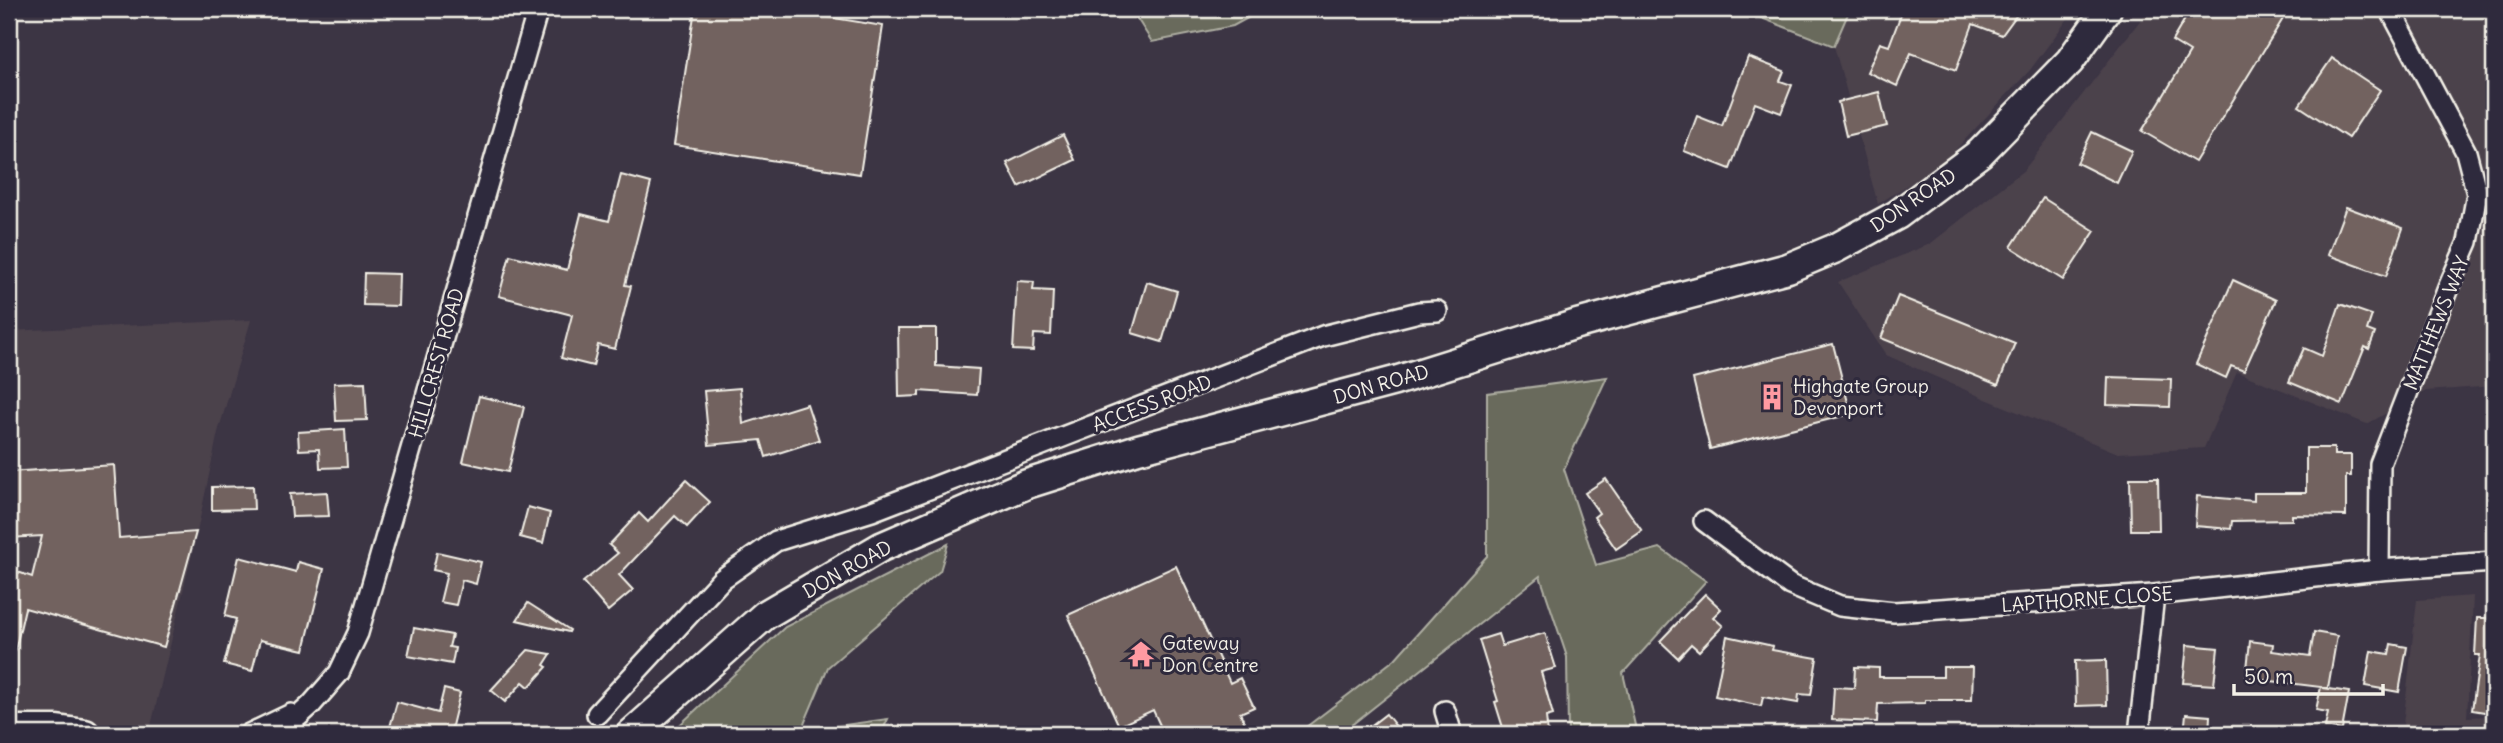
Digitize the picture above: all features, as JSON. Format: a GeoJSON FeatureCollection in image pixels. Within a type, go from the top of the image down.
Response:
{"type":"FeatureCollection","features":[{"type":"Feature","properties":{"kind":"main road","name":"DON ROAD"},"geometry":{"type":"LineString","coordinates":[[631,734],[765,615],[881,547],[1027,484],[1113,456],[1395,381],[1577,324],[1788,268],[1836,248],[1897,215],[1980,153],[2070,61],[2106,9]]}},
{"type":"Feature","properties":{"kind":"main road"},"geometry":{"type":"LineString","coordinates":[[9,730],[57,730],[85,734]]}},
{"type":"Feature","properties":{"kind":"street","name":"HILLCREST ROAD"},"geometry":{"type":"LineString","coordinates":[[279,734],[312,705],[339,673],[358,633],[538,9]]}},
{"type":"Feature","properties":{"kind":"street","name":"MATTHEWS WAY"},"geometry":{"type":"LineString","coordinates":[[2379,569],[2380,464],[2468,242],[2477,194],[2466,152],[2390,9]]}},
{"type":"Feature","properties":{"kind":"street","name":"ACCESS ROAD"},"geometry":{"type":"LineString","coordinates":[[597,714],[722,579],[776,541],[872,511],[1323,336],[1419,312],[1437,311]]}},
{"type":"Feature","properties":{"kind":"street"},"geometry":{"type":"LineString","coordinates":[[872,511],[881,547]]}},
{"type":"Feature","properties":{"kind":"street","name":"LAPTHORNE CLOSE"},"geometry":{"type":"LineString","coordinates":[[1704,521],[1790,585],[1840,606],[1894,612],[2154,595],[2379,569],[2494,562]]}},
{"type":"Feature","properties":{"kind":"street"},"geometry":{"type":"LineString","coordinates":[[2138,734],[2154,595]]}},
{"type":"Feature","properties":{"kind":"street","name":"HILLCREST ROAD"},"geometry":{"type":"LineString","coordinates":[[249,734],[312,705]]}},
{"type":"Feature","properties":{"kind":"street"},"geometry":{"type":"LineString","coordinates":[[1445,711],[1452,734]]}},
{"type":"Feature","properties":{"kind":"shaded area"},"geometry":{"type":"Polygon","coordinates":[[[1850,9],[2075,9],[2030,70],[1945,161],[1878,204],[1834,46],[1850,9]]]}},
{"type":"Feature","properties":{"kind":"shaded area"},"geometry":{"type":"Polygon","coordinates":[[[2149,9],[2494,9],[2494,386],[2426,391],[2367,424],[2237,372],[2204,448],[2118,453],[1886,355],[1838,282],[1930,244],[2024,170],[2149,9]]]}},
{"type":"Feature","properties":{"kind":"shaded area"},"geometry":{"type":"Polygon","coordinates":[[[251,320],[218,432],[149,734],[9,734],[9,331],[251,320]]]}},
{"type":"Feature","properties":{"kind":"shaded area"},"geometry":{"type":"Polygon","coordinates":[[[2473,596],[2467,717],[2494,716],[2494,734],[2402,734],[2417,600],[2473,596]]]}},
{"type":"Feature","properties":{"kind":"green space"},"geometry":{"type":"Polygon","coordinates":[[[1131,9],[1264,9],[1233,26],[1152,42],[1131,9]]]}},
{"type":"Feature","properties":{"kind":"green space"},"geometry":{"type":"Polygon","coordinates":[[[1738,9],[1850,9],[1834,46],[1738,9]]]}},
{"type":"Feature","properties":{"kind":"green space"},"geometry":{"type":"Polygon","coordinates":[[[1607,377],[1564,469],[1596,565],[1660,548],[1706,581],[1623,673],[1637,734],[1568,734],[1567,657],[1540,576],[1340,734],[1297,734],[1395,659],[1487,556],[1487,393],[1607,377]]]}},
{"type":"Feature","properties":{"kind":"green space"},"geometry":{"type":"Polygon","coordinates":[[[948,544],[940,571],[828,667],[801,731],[888,719],[881,734],[670,734],[785,627],[948,544]]]}},
{"type":"Feature","properties":{"kind":"building"},"geometry":{"type":"Polygon","coordinates":[[[695,9],[765,9],[794,13],[795,9],[830,9],[828,17],[883,26],[860,174],[674,145],[695,9]]]}},
{"type":"Feature","properties":{"kind":"building"},"geometry":{"type":"Polygon","coordinates":[[[1903,9],[2021,9],[2002,35],[1973,24],[1956,70],[1911,53],[1897,86],[1867,72],[1880,43],[1889,46],[1903,9]]]}},
{"type":"Feature","properties":{"kind":"building"},"geometry":{"type":"Polygon","coordinates":[[[2191,9],[2289,9],[2195,162],[2142,131],[2190,52],[2172,41],[2191,9]]]}},
{"type":"Feature","properties":{"kind":"building"},"geometry":{"type":"Polygon","coordinates":[[[1748,57],[1784,71],[1780,81],[1792,85],[1781,113],[1755,103],[1730,169],[1684,151],[1697,116],[1722,126],[1748,57]]]}},
{"type":"Feature","properties":{"kind":"building"},"geometry":{"type":"Polygon","coordinates":[[[2332,58],[2380,90],[2348,138],[2299,106],[2332,58]]]}},
{"type":"Feature","properties":{"kind":"building"},"geometry":{"type":"Polygon","coordinates":[[[1879,92],[1887,126],[1846,136],[1838,102],[1879,92]]]}},
{"type":"Feature","properties":{"kind":"building"},"geometry":{"type":"Polygon","coordinates":[[[2092,132],[2132,151],[2117,183],[2077,163],[2092,132]]]}},
{"type":"Feature","properties":{"kind":"building"},"geometry":{"type":"Polygon","coordinates":[[[1063,135],[1075,160],[1019,187],[1007,163],[1063,135]]]}},
{"type":"Feature","properties":{"kind":"building"},"geometry":{"type":"Polygon","coordinates":[[[621,175],[651,183],[625,285],[631,286],[615,349],[598,345],[593,366],[561,358],[572,315],[499,296],[510,255],[567,270],[581,214],[609,221],[621,175]]]}},
{"type":"Feature","properties":{"kind":"building"},"geometry":{"type":"Polygon","coordinates":[[[2043,198],[2095,231],[2063,280],[2011,247],[2043,198]]]}},
{"type":"Feature","properties":{"kind":"building"},"geometry":{"type":"Polygon","coordinates":[[[2346,207],[2403,228],[2386,276],[2328,255],[2346,207]]]}},
{"type":"Feature","properties":{"kind":"building"},"geometry":{"type":"Polygon","coordinates":[[[364,273],[399,274],[398,306],[363,305],[364,273]]]}},
{"type":"Feature","properties":{"kind":"building"},"geometry":{"type":"Polygon","coordinates":[[[2233,280],[2276,300],[2244,371],[2231,366],[2226,378],[2196,364],[2233,280]]]}},
{"type":"Feature","properties":{"kind":"building"},"geometry":{"type":"Polygon","coordinates":[[[1017,281],[1034,282],[1033,290],[1053,291],[1051,335],[1034,334],[1033,351],[1013,350],[1017,281]]]}},
{"type":"Feature","properties":{"kind":"building"},"geometry":{"type":"Polygon","coordinates":[[[1147,282],[1177,291],[1162,342],[1132,333],[1147,282]]]}},
{"type":"Feature","properties":{"kind":"building"},"geometry":{"type":"Polygon","coordinates":[[[1898,296],[2015,343],[1998,385],[1881,338],[1898,296]]]}},
{"type":"Feature","properties":{"kind":"building"},"geometry":{"type":"Polygon","coordinates":[[[2340,304],[2372,315],[2367,330],[2375,333],[2369,349],[2365,347],[2342,404],[2289,382],[2304,348],[2322,356],[2340,304]]]}},
{"type":"Feature","properties":{"kind":"building"},"geometry":{"type":"Polygon","coordinates":[[[898,328],[936,328],[936,366],[979,369],[977,395],[919,391],[919,396],[899,397],[898,328]]]}},
{"type":"Feature","properties":{"kind":"building","name":"Highgate Group Devonport"},"geometry":{"type":"Polygon","coordinates":[[[1833,344],[1851,414],[1710,449],[1693,379],[1833,344]]]}},
{"type":"Feature","properties":{"kind":"building"},"geometry":{"type":"Polygon","coordinates":[[[2108,377],[2171,379],[2170,407],[2107,405],[2108,377]]]}},
{"type":"Feature","properties":{"kind":"building"},"geometry":{"type":"Polygon","coordinates":[[[365,382],[367,420],[336,421],[334,383],[365,382]]]}},
{"type":"Feature","properties":{"kind":"building"},"geometry":{"type":"Polygon","coordinates":[[[740,388],[743,424],[807,404],[819,440],[766,457],[761,440],[709,445],[704,391],[740,388]]]}},
{"type":"Feature","properties":{"kind":"building"},"geometry":{"type":"Polygon","coordinates":[[[479,396],[524,407],[508,472],[463,462],[479,396]]]}},
{"type":"Feature","properties":{"kind":"building"},"geometry":{"type":"Polygon","coordinates":[[[345,429],[347,467],[320,468],[319,449],[299,450],[298,432],[345,429]]]}},
{"type":"Feature","properties":{"kind":"building"},"geometry":{"type":"Polygon","coordinates":[[[2306,448],[2334,448],[2334,455],[2351,455],[2351,476],[2346,476],[2346,516],[2292,515],[2292,520],[2232,521],[2231,529],[2195,526],[2197,496],[2254,501],[2254,493],[2306,493],[2306,448]]]}},
{"type":"Feature","properties":{"kind":"building"},"geometry":{"type":"Polygon","coordinates":[[[114,465],[119,538],[196,532],[164,647],[25,608],[15,651],[9,650],[9,569],[32,577],[42,536],[9,538],[9,472],[114,465]]]}},
{"type":"Feature","properties":{"kind":"building"},"geometry":{"type":"Polygon","coordinates":[[[2130,478],[2158,478],[2159,530],[2131,530],[2130,478]]]}},
{"type":"Feature","properties":{"kind":"building"},"geometry":{"type":"Polygon","coordinates":[[[1606,479],[1642,531],[1616,549],[1594,517],[1599,513],[1585,493],[1606,479]]]}},
{"type":"Feature","properties":{"kind":"building"},"geometry":{"type":"Polygon","coordinates":[[[686,480],[710,502],[687,527],[675,516],[619,575],[633,590],[608,611],[583,582],[618,553],[609,545],[639,513],[648,522],[686,480]]]}},
{"type":"Feature","properties":{"kind":"building"},"geometry":{"type":"Polygon","coordinates":[[[253,486],[254,509],[212,510],[212,487],[253,486]]]}},
{"type":"Feature","properties":{"kind":"building"},"geometry":{"type":"Polygon","coordinates":[[[327,492],[329,516],[292,517],[290,494],[327,492]]]}},
{"type":"Feature","properties":{"kind":"building"},"geometry":{"type":"Polygon","coordinates":[[[528,507],[550,513],[543,543],[520,537],[528,507]]]}},
{"type":"Feature","properties":{"kind":"building"},"geometry":{"type":"Polygon","coordinates":[[[437,552],[481,562],[476,584],[462,580],[456,605],[440,602],[447,573],[433,570],[437,552]]]}},
{"type":"Feature","properties":{"kind":"building"},"geometry":{"type":"Polygon","coordinates":[[[239,557],[296,572],[298,562],[324,569],[304,650],[260,640],[252,671],[224,664],[236,619],[225,616],[239,557]]]}},
{"type":"Feature","properties":{"kind":"building"},"geometry":{"type":"Polygon","coordinates":[[[1176,566],[1230,683],[1240,678],[1254,707],[1240,713],[1250,734],[1164,734],[1153,710],[1119,726],[1068,615],[1176,566]]]}},
{"type":"Feature","properties":{"kind":"building"},"geometry":{"type":"Polygon","coordinates":[[[1705,594],[1721,609],[1713,617],[1723,626],[1699,651],[1691,644],[1678,658],[1660,641],[1705,594]]]}},
{"type":"Feature","properties":{"kind":"building"},"geometry":{"type":"Polygon","coordinates":[[[528,603],[570,630],[569,632],[517,620],[528,603]]]}},
{"type":"Feature","properties":{"kind":"building"},"geometry":{"type":"Polygon","coordinates":[[[2477,618],[2494,618],[2494,704],[2492,703],[2491,713],[2472,710],[2480,655],[2475,655],[2477,618]]]}},
{"type":"Feature","properties":{"kind":"building"},"geometry":{"type":"Polygon","coordinates":[[[414,628],[452,635],[449,647],[455,648],[452,664],[408,656],[414,628]]]}},
{"type":"Feature","properties":{"kind":"building"},"geometry":{"type":"Polygon","coordinates":[[[2314,632],[2337,636],[2328,688],[2323,688],[2349,692],[2342,730],[2325,727],[2328,712],[2316,710],[2321,687],[2246,678],[2250,641],[2273,644],[2272,651],[2310,656],[2314,632]]]}},
{"type":"Feature","properties":{"kind":"building"},"geometry":{"type":"Polygon","coordinates":[[[1545,633],[1556,668],[1541,672],[1553,715],[1546,717],[1548,734],[1505,734],[1479,640],[1498,634],[1502,646],[1545,633]]]}},
{"type":"Feature","properties":{"kind":"building"},"geometry":{"type":"Polygon","coordinates":[[[1727,636],[1773,646],[1772,650],[1817,658],[1811,695],[1799,694],[1798,703],[1763,697],[1761,706],[1715,696],[1727,636]]]}},
{"type":"Feature","properties":{"kind":"building"},"geometry":{"type":"Polygon","coordinates":[[[2391,644],[2407,647],[2399,692],[2365,686],[2371,651],[2389,654],[2391,644]]]}},
{"type":"Feature","properties":{"kind":"building"},"geometry":{"type":"Polygon","coordinates":[[[2187,645],[2218,648],[2214,685],[2183,683],[2187,645]]]}},
{"type":"Feature","properties":{"kind":"building"},"geometry":{"type":"Polygon","coordinates":[[[528,650],[551,654],[544,665],[547,667],[529,687],[523,682],[505,702],[491,690],[528,650]]]}},
{"type":"Feature","properties":{"kind":"building"},"geometry":{"type":"Polygon","coordinates":[[[2106,660],[2107,705],[2076,706],[2075,661],[2106,660]]]}},
{"type":"Feature","properties":{"kind":"building"},"geometry":{"type":"Polygon","coordinates":[[[1855,667],[1879,668],[1879,677],[1943,677],[1943,667],[1973,667],[1972,700],[1878,704],[1877,722],[1832,720],[1834,687],[1854,688],[1855,667]]]}},
{"type":"Feature","properties":{"kind":"building"},"geometry":{"type":"Polygon","coordinates":[[[444,689],[460,693],[450,734],[418,727],[416,734],[388,734],[397,702],[438,713],[444,689]]]}},
{"type":"Feature","properties":{"kind":"building"},"geometry":{"type":"Polygon","coordinates":[[[1386,714],[1402,734],[1360,734],[1386,714]]]}},
{"type":"Feature","properties":{"kind":"building"},"geometry":{"type":"Polygon","coordinates":[[[2186,714],[2210,716],[2209,734],[2184,733],[2186,714]]]}},
{"type":"Feature","properties":{"kind":"place","name":"Highgate Group Devonport"},"geometry":{"type":"Point","coordinates":[1772,397]}},
{"type":"Feature","properties":{"kind":"place","name":"Gateway Don Centre"},"geometry":{"type":"Point","coordinates":[1141,654]}}]}
